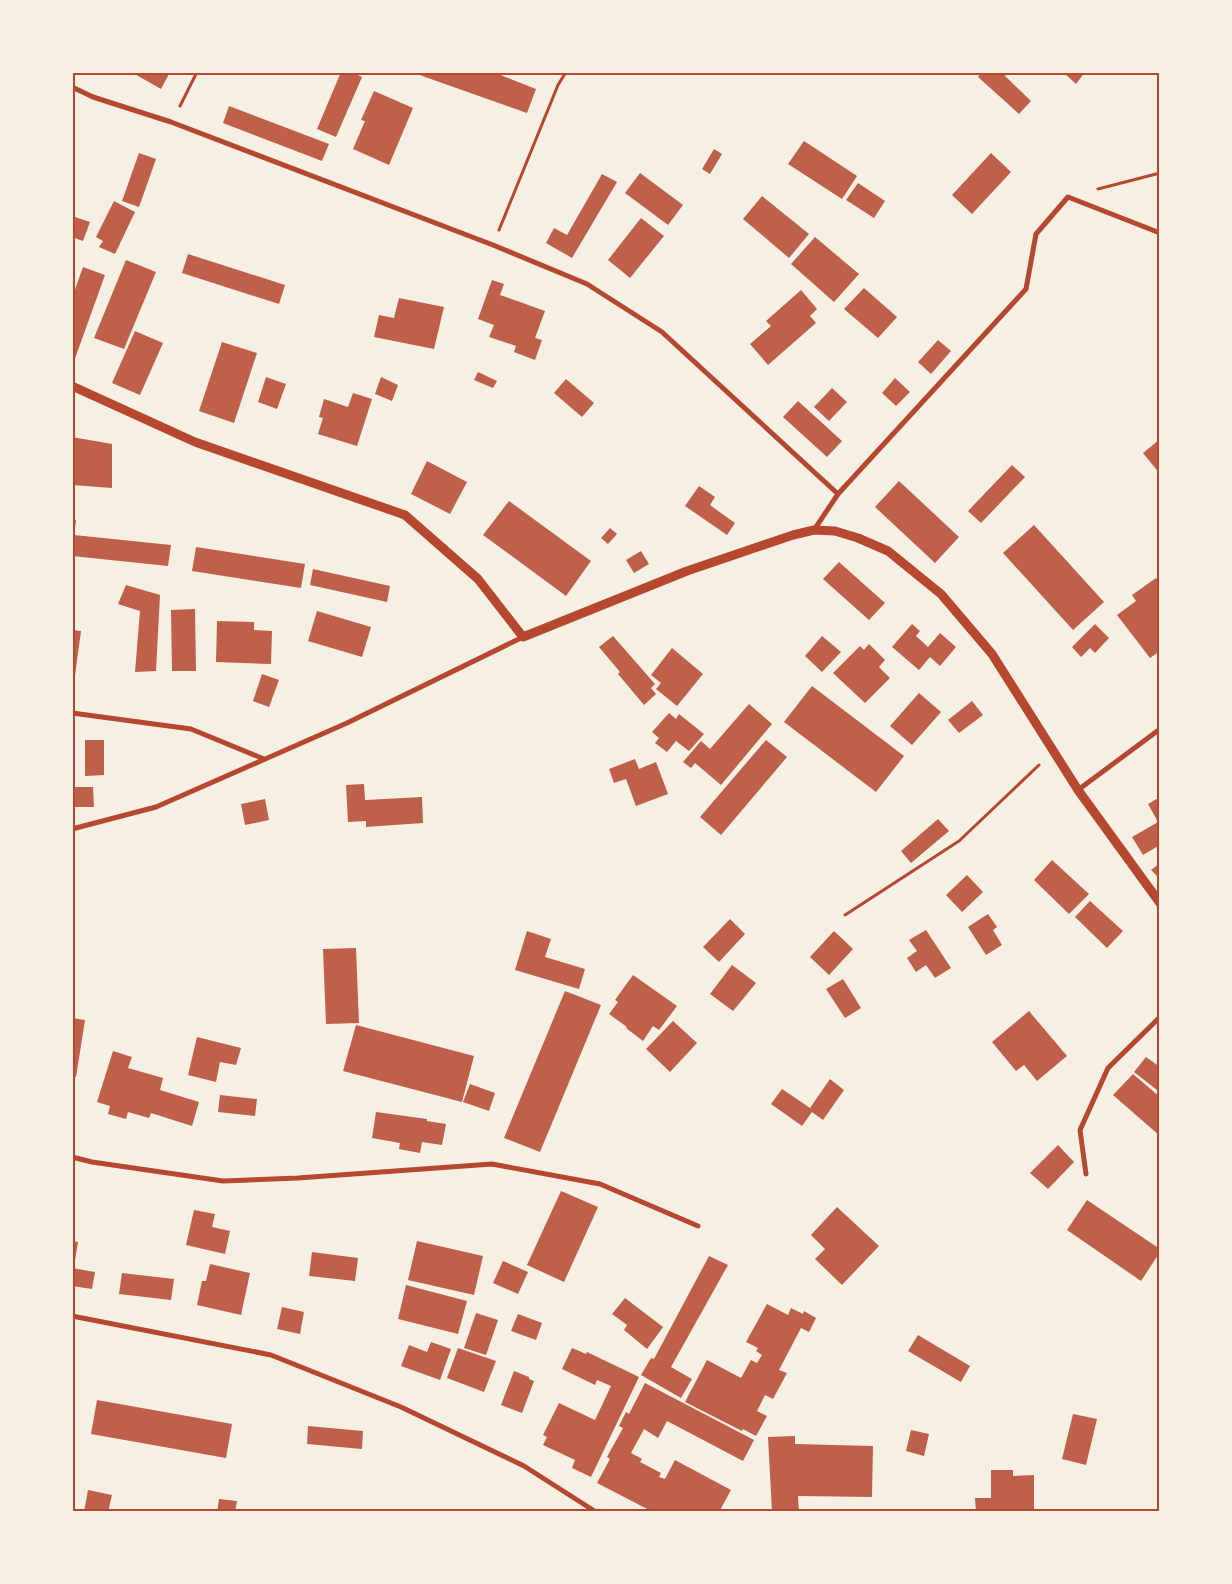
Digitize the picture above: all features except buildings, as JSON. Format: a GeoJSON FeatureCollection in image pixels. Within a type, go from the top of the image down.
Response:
{"type":"FeatureCollection","features":[{"type":"Feature","properties":{"kind":"street"},"geometry":{"type":"LineString","coordinates":[[72,87],[94,97],[171,122],[493,245],[587,284],[662,332],[838,494]]}},
{"type":"Feature","properties":{"kind":"street"},"geometry":{"type":"LineString","coordinates":[[814,530],[838,494],[1026,289],[1036,234],[1068,197],[1160,234]]}},
{"type":"Feature","properties":{"kind":"street"},"geometry":{"type":"LineString","coordinates":[[72,386],[195,442],[405,515],[478,579],[523,637]]}},
{"type":"Feature","properties":{"kind":"street"},"geometry":{"type":"LineString","coordinates":[[72,829],[156,807],[347,723],[523,637],[687,571],[793,535],[814,530],[835,531],[858,538],[888,551],[941,594],[992,654],[1078,790],[1160,903]]}},
{"type":"Feature","properties":{"kind":"street"},"geometry":{"type":"LineString","coordinates":[[72,713],[191,729],[264,759]]}},
{"type":"Feature","properties":{"kind":"street"},"geometry":{"type":"LineString","coordinates":[[1078,790],[1160,729]]}},
{"type":"Feature","properties":{"kind":"street"},"geometry":{"type":"LineString","coordinates":[[1086,1174],[1080,1130],[1108,1068],[1160,1017]]}},
{"type":"Feature","properties":{"kind":"street"},"geometry":{"type":"LineString","coordinates":[[72,1157],[92,1162],[223,1181],[298,1178],[492,1164],[600,1184],[698,1226]]}},
{"type":"Feature","properties":{"kind":"street"},"geometry":{"type":"LineString","coordinates":[[72,1316],[271,1355],[401,1407],[524,1466],[596,1512]]}},
{"type":"Feature","properties":{"kind":"path"},"geometry":{"type":"LineString","coordinates":[[171,122],[197,72]]}},
{"type":"Feature","properties":{"kind":"path"},"geometry":{"type":"LineString","coordinates":[[493,245],[558,85],[566,72]]}},
{"type":"Feature","properties":{"kind":"path"},"geometry":{"type":"LineString","coordinates":[[1068,197],[1160,173]]}},
{"type":"Feature","properties":{"kind":"path"},"geometry":{"type":"LineString","coordinates":[[845,915],[959,841],[1053,751]]}}]}
